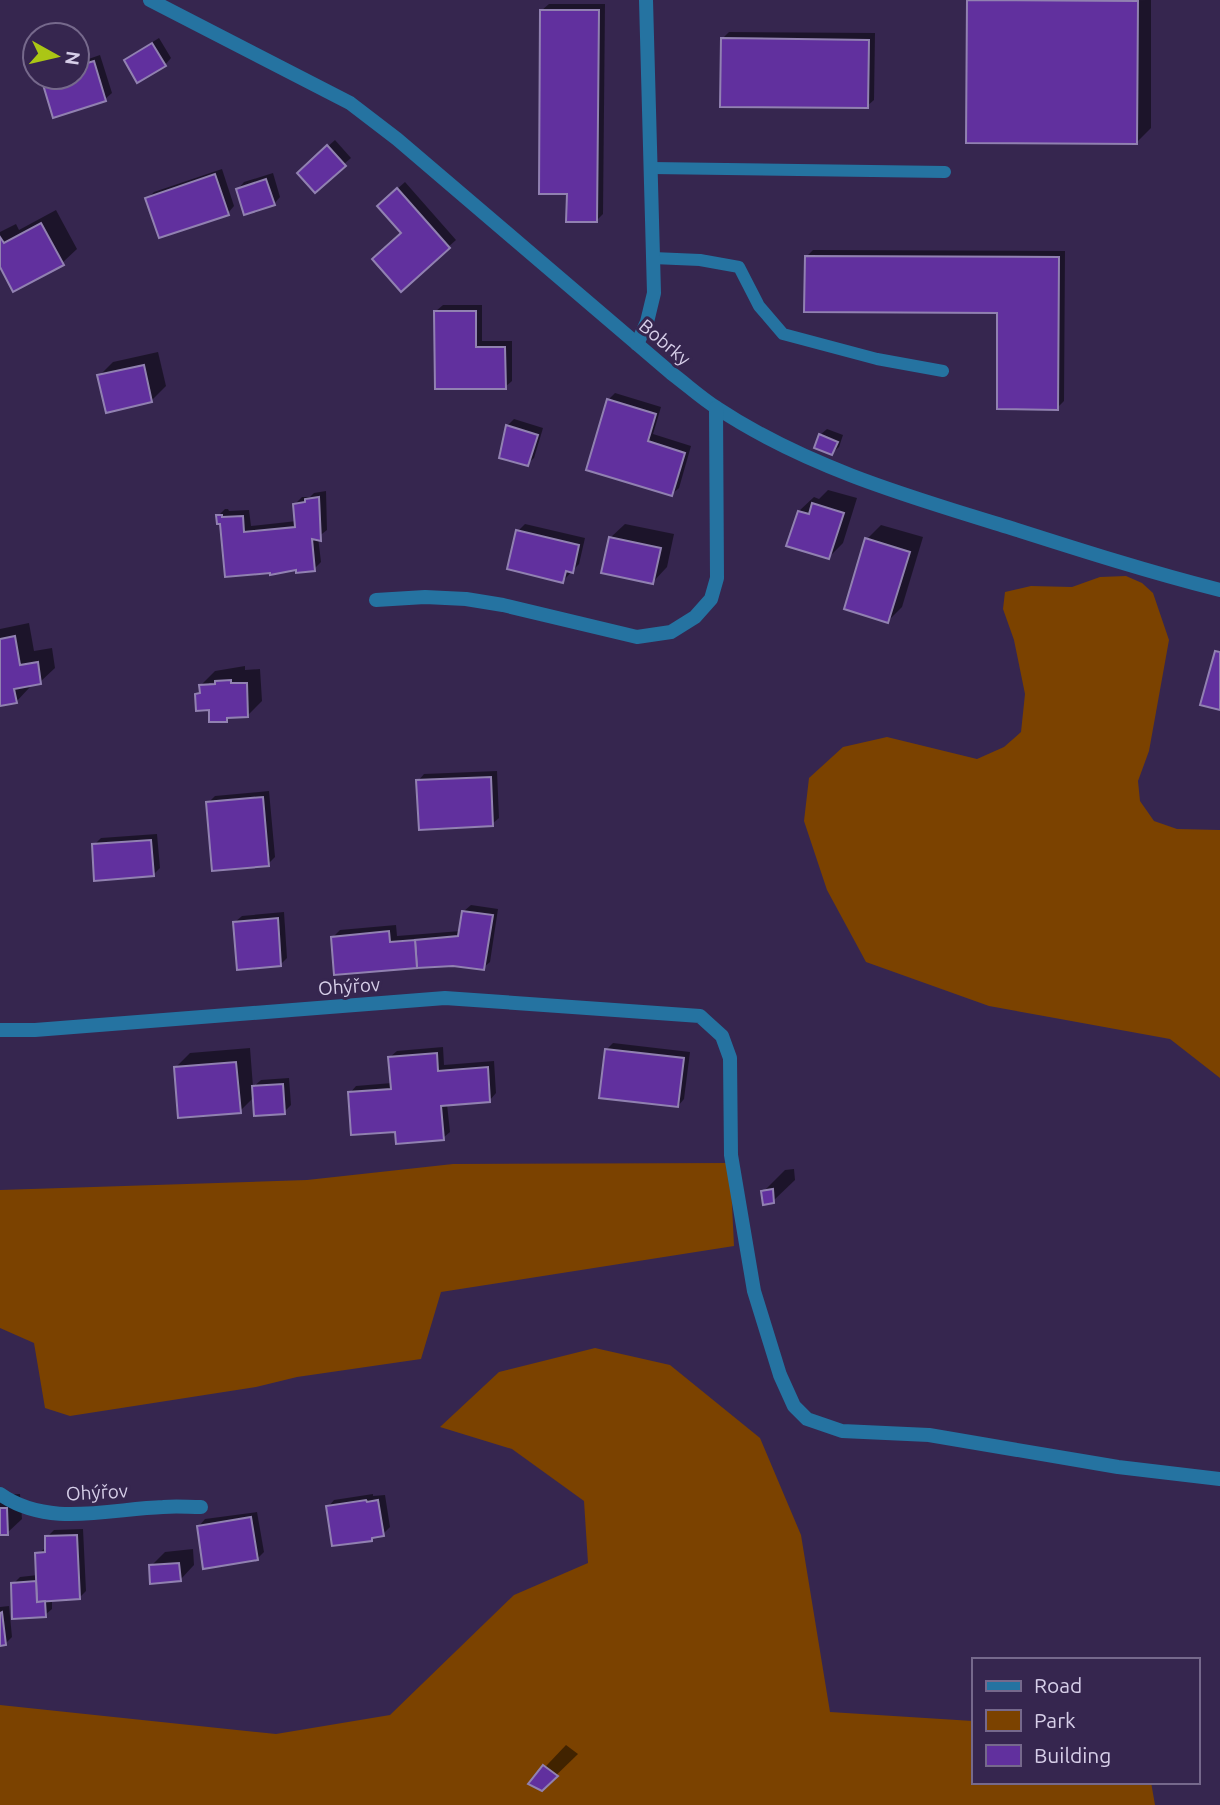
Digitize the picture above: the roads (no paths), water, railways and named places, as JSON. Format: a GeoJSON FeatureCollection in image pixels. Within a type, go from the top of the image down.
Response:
{"type":"FeatureCollection","features":[{"type":"Feature","properties":{"kind":"street","name":"Bobrky"},"geometry":{"type":"LineString","coordinates":[[150,0],[350,103],[397,139],[716,408],[776,443],[846,474],[913,498],[1220,590]]}},
{"type":"Feature","properties":{"kind":"street"},"geometry":{"type":"LineString","coordinates":[[637,344],[647,322],[654,293],[646,0]]}},
{"type":"Feature","properties":{"kind":"street"},"geometry":{"type":"LineString","coordinates":[[376,600],[425,597],[466,599],[503,604],[637,637],[671,632],[695,617],[712,599],[717,578],[716,408]]}},
{"type":"Feature","properties":{"kind":"street","name":"Ohýřov"},"geometry":{"type":"LineString","coordinates":[[0,1030],[35,1030],[445,998],[701,1016],[722,1036],[730,1058],[731,1155],[754,1291],[780,1375],[794,1406],[807,1419],[842,1431],[929,1435],[1118,1466],[1220,1479]]}},
{"type":"Feature","properties":{"kind":"street","name":"Ohýřov"},"geometry":{"type":"LineString","coordinates":[[0,1494],[10,1501],[37,1511],[70,1515],[163,1507],[201,1507]]}},
{"type":"Feature","properties":{"kind":"lane"},"geometry":{"type":"LineString","coordinates":[[650,168],[945,172]]}},
{"type":"Feature","properties":{"kind":"lane"},"geometry":{"type":"LineString","coordinates":[[653,257],[700,260],[739,267],[759,306],[783,334],[877,359],[943,371]]}}]}
